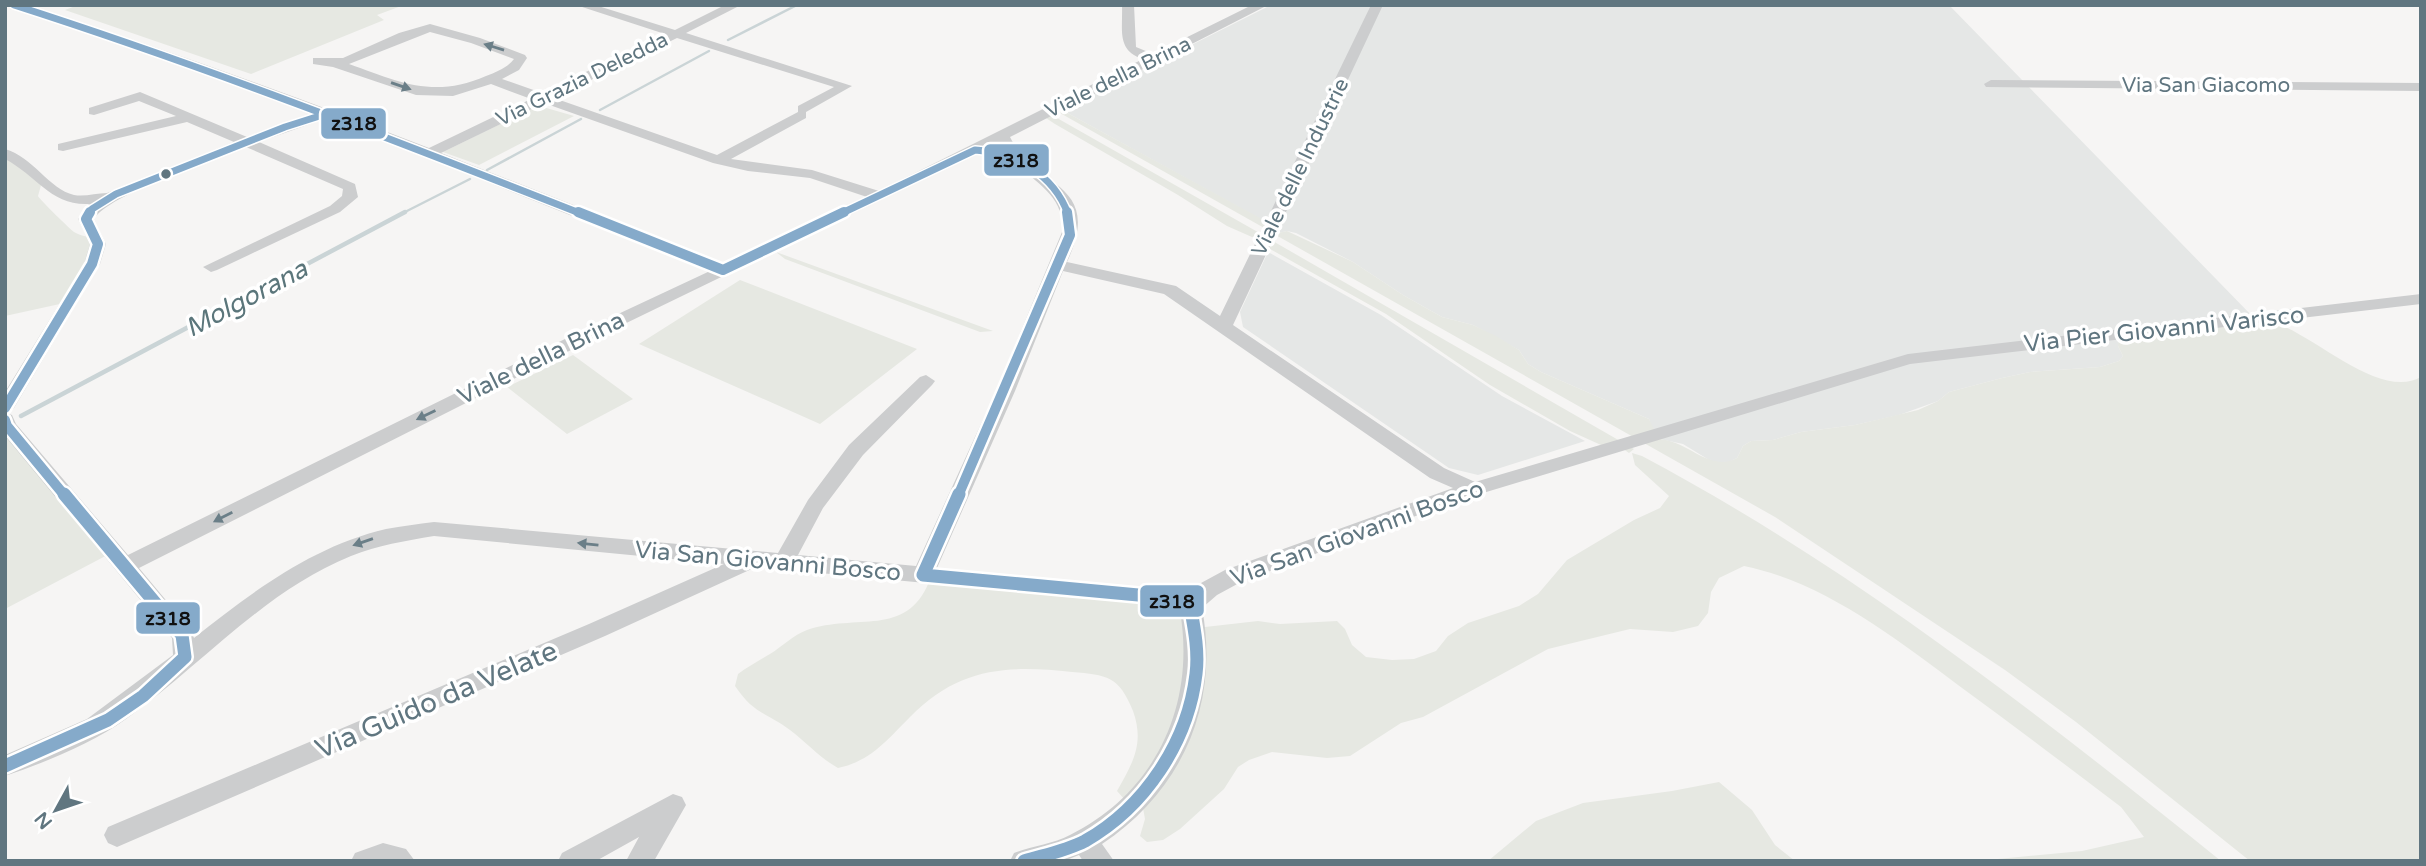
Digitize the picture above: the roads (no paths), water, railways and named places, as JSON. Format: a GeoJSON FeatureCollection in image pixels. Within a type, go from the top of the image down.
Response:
{"type":"FeatureCollection","features":[{"type":"Feature","properties":{"kind":"street"},"geometry":{"type":"LineString","coordinates":[[582,5],[845,86],[718,160]]}},
{"type":"Feature","properties":{"kind":"street","name":"Via Grazia Deledda"},"geometry":{"type":"LineString","coordinates":[[430,153],[735,5]]}},
{"type":"Feature","properties":{"kind":"street"},"geometry":{"type":"LineString","coordinates":[[1128,5],[1131,50],[1154,59]]}},
{"type":"Feature","properties":{"kind":"street","name":"Viale della Brina"},"geometry":{"type":"LineString","coordinates":[[119,559],[668,295],[736,266],[1262,5]]}},
{"type":"Feature","properties":{"kind":"street","name":"Viale delle Industrie"},"geometry":{"type":"LineString","coordinates":[[1223,328],[1377,5]]}},
{"type":"Feature","properties":{"kind":"street"},"geometry":{"type":"LineString","coordinates":[[5,9],[16,6],[155,50],[323,111],[723,270]]}},
{"type":"Feature","properties":{"kind":"street"},"geometry":{"type":"LineString","coordinates":[[318,61],[337,64],[429,94],[458,93],[514,68],[521,58],[407,19]]}},
{"type":"Feature","properties":{"kind":"street"},"geometry":{"type":"LineString","coordinates":[[337,64],[431,28]]}},
{"type":"Feature","properties":{"kind":"street"},"geometry":{"type":"LineString","coordinates":[[491,80],[718,160],[748,167],[812,174],[880,196]]}},
{"type":"Feature","properties":{"kind":"street","name":"Via San Giacomo"},"geometry":{"type":"LineString","coordinates":[[1991,84],[2421,87]]}},
{"type":"Feature","properties":{"kind":"street"},"geometry":{"type":"LineString","coordinates":[[94,111],[140,96],[350,187],[350,197],[335,209],[211,267]]}},
{"type":"Feature","properties":{"kind":"street"},"geometry":{"type":"LineString","coordinates":[[5,153],[20,159],[63,199],[89,201],[116,194],[323,111]]}},
{"type":"Feature","properties":{"kind":"street"},"geometry":{"type":"LineString","coordinates":[[63,147],[156,127],[188,117]]}},
{"type":"Feature","properties":{"kind":"street"},"geometry":{"type":"LineString","coordinates":[[1002,135],[1014,156]]}},
{"type":"Feature","properties":{"kind":"street"},"geometry":{"type":"LineString","coordinates":[[923,575],[1028,340],[1070,233],[1068,208],[1056,191],[1014,156],[997,150],[967,153]]}},
{"type":"Feature","properties":{"kind":"street"},"geometry":{"type":"LineString","coordinates":[[5,408],[92,264],[97,244],[86,222],[92,209],[116,194]]}},
{"type":"Feature","properties":{"kind":"street"},"geometry":{"type":"LineString","coordinates":[[1056,265],[1161,286],[1437,473],[1474,489]]}},
{"type":"Feature","properties":{"kind":"street","name":"Via Pier Giovanni Varisco"},"geometry":{"type":"LineString","coordinates":[[1908,359],[2421,299]]}},
{"type":"Feature","properties":{"kind":"street","name":"Via San Giovanni Bosco"},"geometry":{"type":"LineString","coordinates":[[5,766],[96,726],[150,689],[185,657],[269,591],[321,559],[366,540],[400,531],[434,528],[1149,596],[1193,615],[1209,589],[1233,576],[1443,498],[1908,359]]}},
{"type":"Feature","properties":{"kind":"street"},"geometry":{"type":"LineString","coordinates":[[783,563],[815,505],[856,450],[926,381]]}},
{"type":"Feature","properties":{"kind":"street"},"geometry":{"type":"LineString","coordinates":[[5,419],[7,426],[182,635],[185,657]]}},
{"type":"Feature","properties":{"kind":"street"},"geometry":{"type":"LineString","coordinates":[[1437,473],[1443,498]]}},
{"type":"Feature","properties":{"kind":"street","name":"Via Guido da Velate"},"geometry":{"type":"LineString","coordinates":[[117,835],[597,630],[753,560]]}},
{"type":"Feature","properties":{"kind":"street"},"geometry":{"type":"LineString","coordinates":[[1023,861],[1082,842],[1112,822],[1156,780],[1172,754],[1187,719],[1193,690],[1193,615]]}},
{"type":"Feature","properties":{"kind":"street"},"geometry":{"type":"LineString","coordinates":[[571,861],[673,805],[639,861]]}},
{"type":"Feature","properties":{"kind":"street"},"geometry":{"type":"LineString","coordinates":[[1082,842],[1101,861]]}},
{"type":"Feature","properties":{"kind":"street"},"geometry":{"type":"LineString","coordinates":[[363,861],[381,853],[393,854],[402,861]]}},
{"type":"Feature","properties":{"kind":"waterway","name":"Molgorana"},"geometry":{"type":"LineString","coordinates":[[728,40],[797,5]]}},
{"type":"Feature","properties":{"kind":"waterway","name":"Molgorana"},"geometry":{"type":"LineString","coordinates":[[600,110],[709,51]]}},
{"type":"Feature","properties":{"kind":"waterway","name":"Molgorana"},"geometry":{"type":"LineString","coordinates":[[487,170],[581,119]]}},
{"type":"Feature","properties":{"kind":"waterway","name":"Molgorana"},"geometry":{"type":"LineString","coordinates":[[401,214],[470,179]]}},
{"type":"Feature","properties":{"kind":"waterway","name":"Molgorana"},"geometry":{"type":"LineString","coordinates":[[21,416],[405,212]]}}]}
